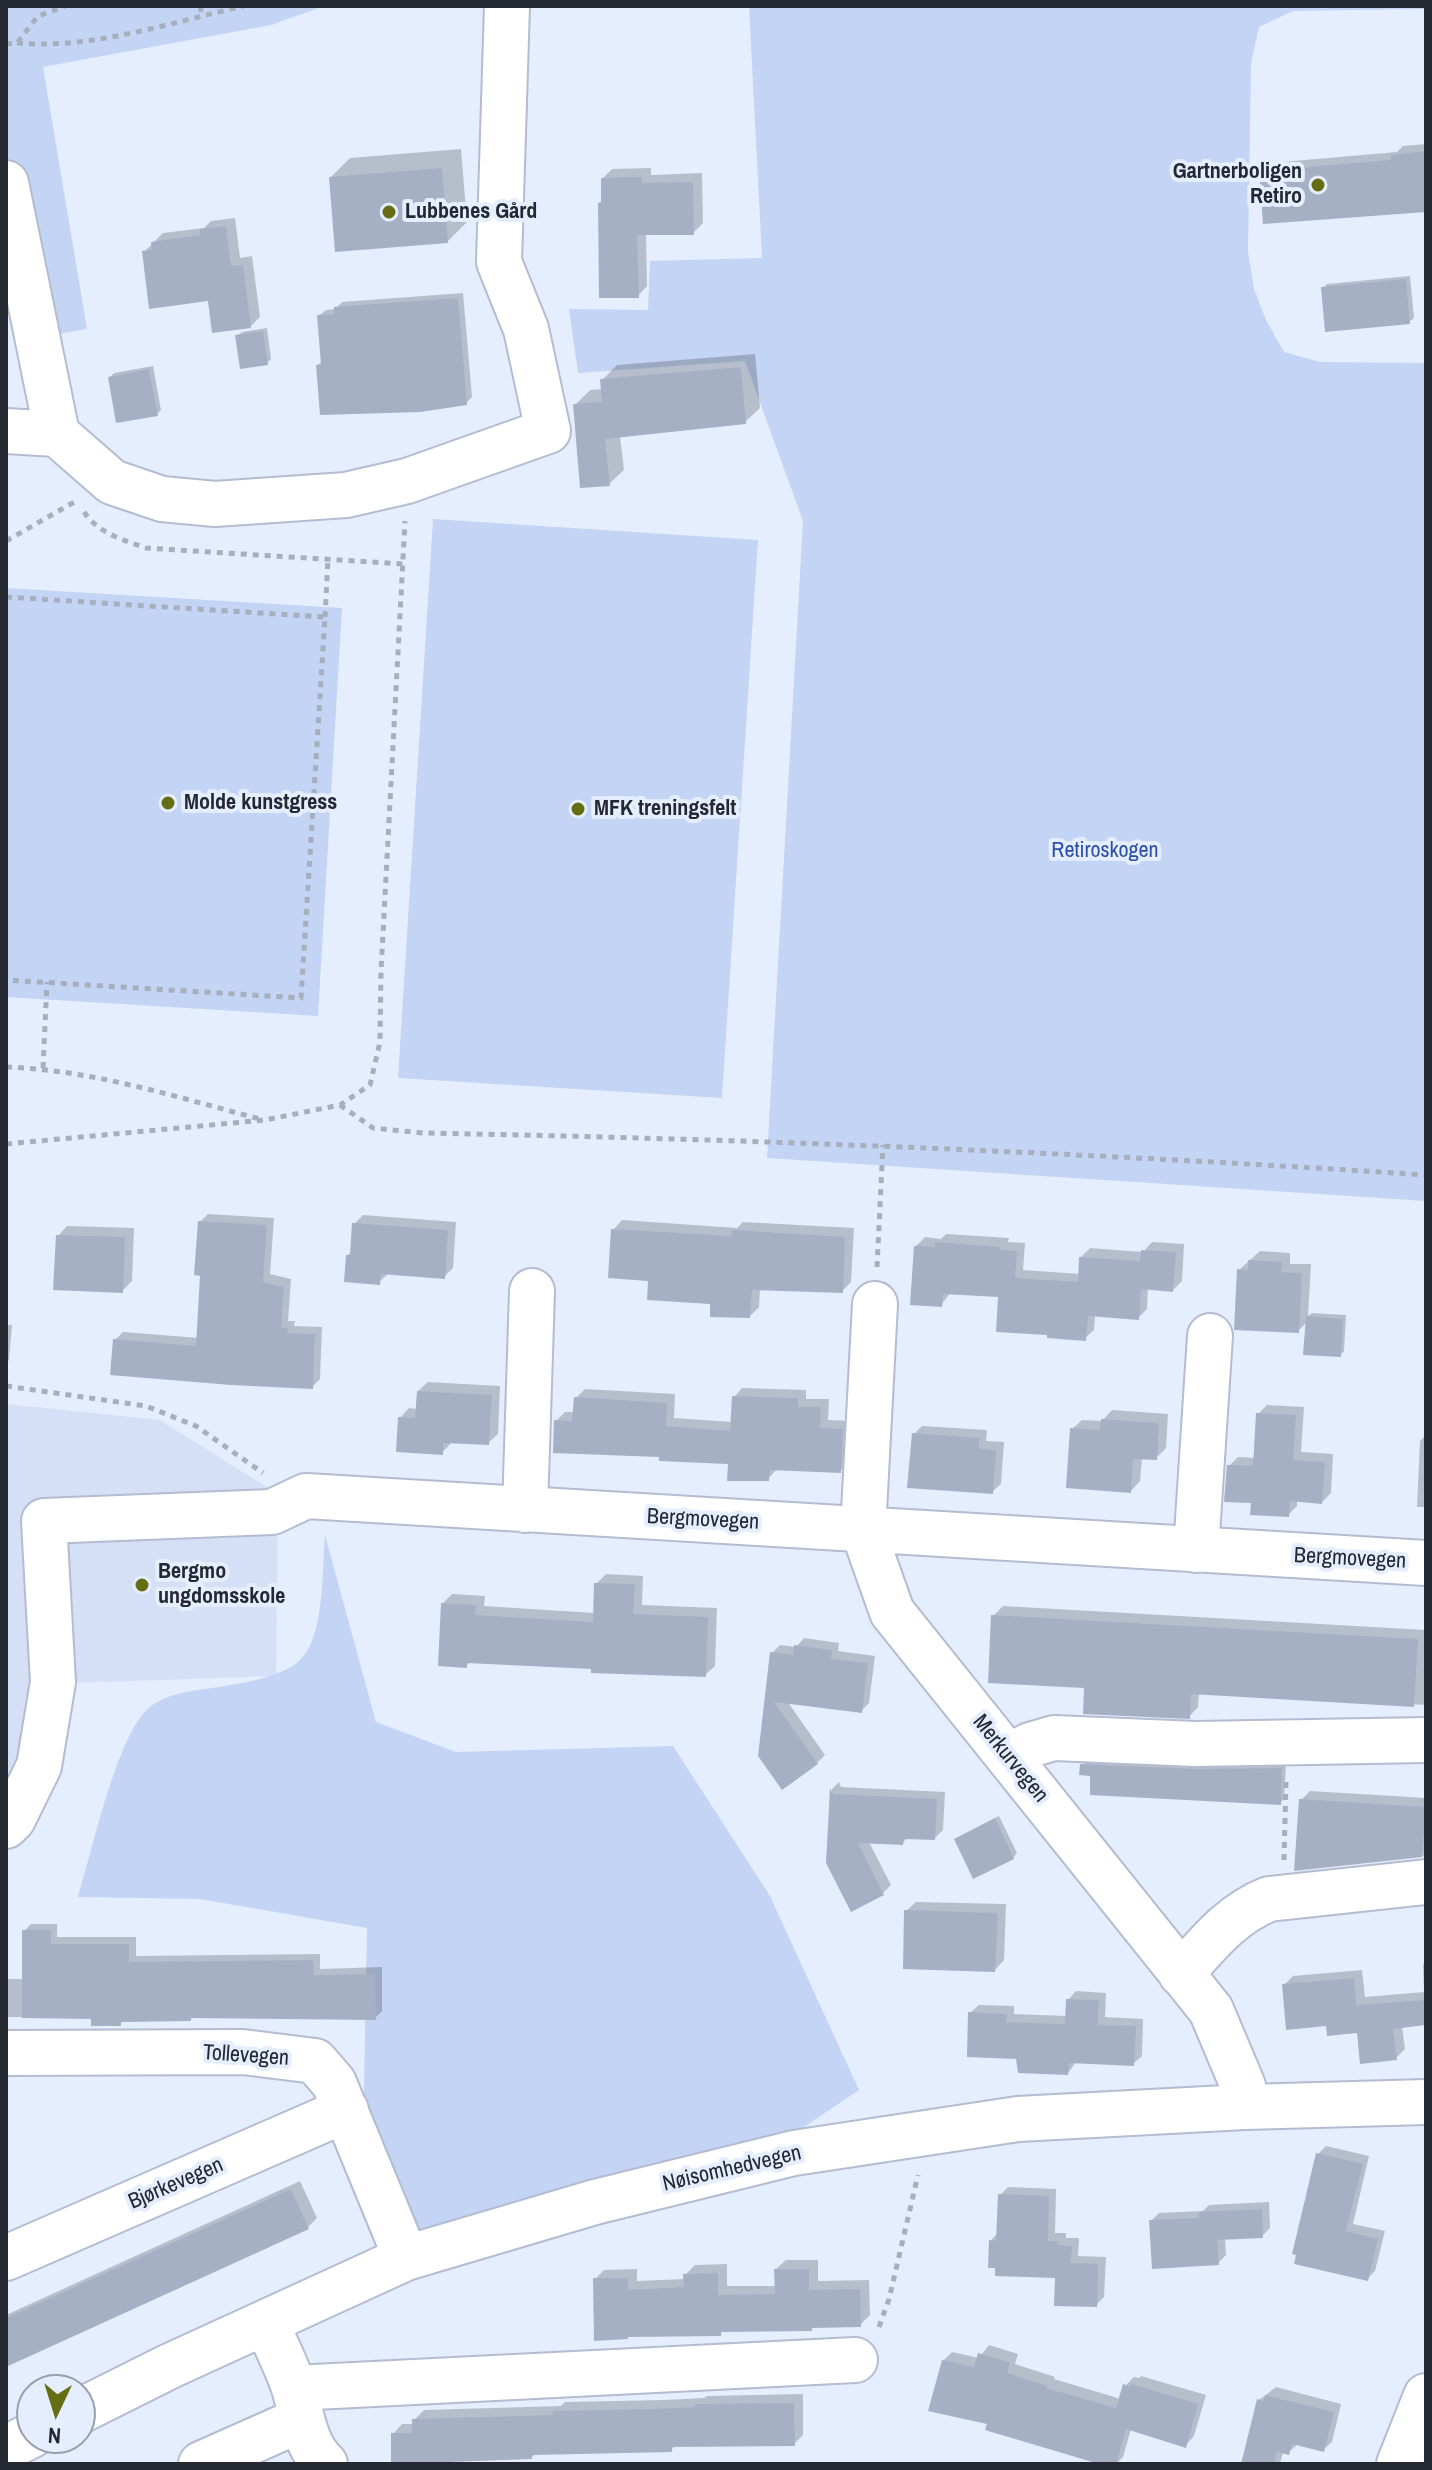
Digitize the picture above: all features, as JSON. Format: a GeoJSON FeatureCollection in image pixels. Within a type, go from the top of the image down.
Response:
{"type":"FeatureCollection","features":[{"type":"Feature","properties":{"kind":"street"},"geometry":{"type":"LineString","coordinates":[[6,183],[57,434],[94,491],[215,504],[346,495],[407,481],[548,431],[526,329],[499,262],[507,6]]}},
{"type":"Feature","properties":{"kind":"street"},"geometry":{"type":"LineString","coordinates":[[6,431],[57,434]]}},
{"type":"Feature","properties":{"kind":"street"},"geometry":{"type":"LineString","coordinates":[[525,1510],[532,1291]]}},
{"type":"Feature","properties":{"kind":"street"},"geometry":{"type":"LineString","coordinates":[[863,1530],[875,1304]]}},
{"type":"Feature","properties":{"kind":"street"},"geometry":{"type":"LineString","coordinates":[[1196,1550],[1210,1336]]}},
{"type":"Feature","properties":{"kind":"street"},"geometry":{"type":"LineString","coordinates":[[6,1826],[13,1819],[39,1766],[53,1682],[44,1521],[272,1512],[306,1496]]}},
{"type":"Feature","properties":{"kind":"street","name":"Bergmovegen"},"geometry":{"type":"LineString","coordinates":[[306,1496],[1426,1563]]}},
{"type":"Feature","properties":{"kind":"street","name":"Merkurvegen"},"geometry":{"type":"LineString","coordinates":[[863,1530],[892,1612],[1211,2010],[1243,2086],[1245,2107]]}},
{"type":"Feature","properties":{"kind":"street"},"geometry":{"type":"LineString","coordinates":[[1008,1757],[1030,1745],[1054,1738],[1196,1744],[1426,1740]]}},
{"type":"Feature","properties":{"kind":"street"},"geometry":{"type":"LineString","coordinates":[[1181,1974],[1222,1928],[1250,1907],[1284,1897],[1426,1882]]}},
{"type":"Feature","properties":{"kind":"street","name":"Tollevegen"},"geometry":{"type":"LineString","coordinates":[[6,2053],[243,2052],[315,2061],[334,2083],[406,2258]]}},
{"type":"Feature","properties":{"kind":"street","name":"Nøisomhedvegen"},"geometry":{"type":"LineString","coordinates":[[96,2403],[406,2258],[595,2202],[794,2153],[1018,2119],[1245,2107],[1426,2102]]}},
{"type":"Feature","properties":{"kind":"street","name":"Bjørkevegen"},"geometry":{"type":"LineString","coordinates":[[6,2258],[346,2110]]}},
{"type":"Feature","properties":{"kind":"street"},"geometry":{"type":"LineString","coordinates":[[266,2322],[319,2458],[325,2464]]}},
{"type":"Feature","properties":{"kind":"street"},"geometry":{"type":"LineString","coordinates":[[201,2464],[297,2404],[855,2360]]}},
{"type":"Feature","properties":{"kind":"street"},"geometry":{"type":"LineString","coordinates":[[1399,2464],[1426,2396]]}},
{"type":"Feature","properties":{"kind":"path"},"geometry":{"type":"LineString","coordinates":[[17,43],[38,16],[66,6]]}},
{"type":"Feature","properties":{"kind":"path"},"geometry":{"type":"LineString","coordinates":[[200,6],[202,15]]}},
{"type":"Feature","properties":{"kind":"path"},"geometry":{"type":"LineString","coordinates":[[6,44],[75,43],[244,6]]}},
{"type":"Feature","properties":{"kind":"path"},"geometry":{"type":"LineString","coordinates":[[6,1144],[265,1120],[340,1105],[370,1085],[380,1042],[381,971],[407,481]]}},
{"type":"Feature","properties":{"kind":"path"},"geometry":{"type":"LineString","coordinates":[[94,491],[91,523],[115,538],[146,548],[403,564]]}},
{"type":"Feature","properties":{"kind":"path"},"geometry":{"type":"LineString","coordinates":[[6,541],[94,491]]}},
{"type":"Feature","properties":{"kind":"path"},"geometry":{"type":"LineString","coordinates":[[6,980],[301,998],[328,559]]}},
{"type":"Feature","properties":{"kind":"path"},"geometry":{"type":"LineString","coordinates":[[6,597],[325,617]]}},
{"type":"Feature","properties":{"kind":"path"},"geometry":{"type":"LineString","coordinates":[[43,1068],[47,982]]}},
{"type":"Feature","properties":{"kind":"path"},"geometry":{"type":"LineString","coordinates":[[6,1067],[43,1068],[115,1081],[265,1120]]}},
{"type":"Feature","properties":{"kind":"path"},"geometry":{"type":"LineString","coordinates":[[340,1105],[373,1128],[423,1133],[884,1145],[1426,1175]]}},
{"type":"Feature","properties":{"kind":"path"},"geometry":{"type":"LineString","coordinates":[[875,1304],[884,1145]]}},
{"type":"Feature","properties":{"kind":"path"},"geometry":{"type":"LineString","coordinates":[[6,1386],[146,1406],[196,1426],[263,1473],[306,1496]]}},
{"type":"Feature","properties":{"kind":"path"},"geometry":{"type":"LineString","coordinates":[[1284,1897],[1285,1743]]}},
{"type":"Feature","properties":{"kind":"path"},"geometry":{"type":"LineString","coordinates":[[855,2360],[875,2336],[889,2299],[920,2167]]}},
{"type":"Feature","properties":{"kind":"shaded area","name":"Bergmo ungdomsskole"},"geometry":{"type":"Polygon","coordinates":[[[6,1404],[160,1420],[278,1494],[276,1676],[74,1683],[6,1840],[6,1404]]]}},
{"type":"Feature","properties":{"kind":"green space"},"geometry":{"type":"Polygon","coordinates":[[[6,6],[324,6],[271,25],[43,67],[87,329],[28,339],[6,270],[6,6]]]}},
{"type":"Feature","properties":{"kind":"green space","name":"Retiroskogen"},"geometry":{"type":"Polygon","coordinates":[[[749,6],[1426,6],[1426,9],[1293,11],[1259,27],[1251,63],[1248,252],[1254,289],[1266,320],[1284,352],[1320,362],[1426,363],[1426,1201],[767,1158],[803,521],[745,361],[578,373],[569,309],[648,310],[650,261],[762,258],[749,6]]]}},
{"type":"Feature","properties":{"kind":"green space","name":"MFK treningsfelt"},"geometry":{"type":"Polygon","coordinates":[[[433,519],[758,540],[722,1098],[398,1078],[433,519]]]}},
{"type":"Feature","properties":{"kind":"green space","name":"Molde kunstgress"},"geometry":{"type":"Polygon","coordinates":[[[6,588],[342,608],[318,1016],[6,997],[6,588]]]}},
{"type":"Feature","properties":{"kind":"green space"},"geometry":{"type":"Polygon","coordinates":[[[325,1535],[376,1722],[456,1752],[673,1746],[770,1896],[859,2090],[792,2135],[385,2270],[363,2139],[367,1928],[200,1899],[78,1897],[113,1775],[132,1730],[143,1714],[154,1704],[175,1695],[252,1681],[280,1672],[301,1659],[309,1648],[321,1600],[325,1535]]]}},
{"type":"Feature","properties":{"kind":"building","name":"Gartnerboligen Retiro"},"geometry":{"type":"Polygon","coordinates":[[[1426,151],[1426,212],[1263,224],[1259,171],[1391,160],[1391,155],[1426,151]]]}},
{"type":"Feature","properties":{"kind":"building"},"geometry":{"type":"Polygon","coordinates":[[[442,168],[448,243],[335,252],[329,177],[442,168]]]}},
{"type":"Feature","properties":{"kind":"building"},"geometry":{"type":"Polygon","coordinates":[[[642,177],[642,183],[693,182],[694,235],[637,235],[639,298],[599,298],[598,203],[601,202],[601,178],[642,177]]]}},
{"type":"Feature","properties":{"kind":"building"},"geometry":{"type":"Polygon","coordinates":[[[226,226],[231,266],[243,265],[251,328],[212,333],[208,301],[149,309],[142,251],[152,250],[151,242],[200,235],[200,229],[226,226]]]}},
{"type":"Feature","properties":{"kind":"building"},"geometry":{"type":"Polygon","coordinates":[[[1406,279],[1410,324],[1325,332],[1321,287],[1406,279]]]}},
{"type":"Feature","properties":{"kind":"building"},"geometry":{"type":"Polygon","coordinates":[[[458,298],[467,405],[420,412],[320,415],[316,365],[321,364],[317,315],[334,314],[334,307],[458,298]]]}},
{"type":"Feature","properties":{"kind":"building"},"geometry":{"type":"Polygon","coordinates":[[[263,331],[268,365],[240,369],[235,335],[263,331]]]}},
{"type":"Feature","properties":{"kind":"building"},"geometry":{"type":"Polygon","coordinates":[[[741,367],[746,424],[605,439],[610,486],[580,488],[573,404],[602,402],[600,379],[741,367]]]}},
{"type":"Feature","properties":{"kind":"building"},"geometry":{"type":"Polygon","coordinates":[[[149,369],[158,416],[116,423],[108,377],[149,369]]]}},
{"type":"Feature","properties":{"kind":"building"},"geometry":{"type":"Polygon","coordinates":[[[198,1221],[267,1225],[263,1282],[284,1287],[281,1328],[288,1328],[287,1333],[315,1334],[313,1389],[110,1375],[113,1339],[196,1346],[200,1276],[194,1275],[198,1221]]]}},
{"type":"Feature","properties":{"kind":"building"},"geometry":{"type":"Polygon","coordinates":[[[352,1223],[448,1230],[445,1279],[381,1274],[380,1285],[344,1282],[352,1223]]]}},
{"type":"Feature","properties":{"kind":"building"},"geometry":{"type":"Polygon","coordinates":[[[611,1229],[731,1236],[732,1230],[845,1237],[843,1293],[752,1290],[750,1318],[710,1317],[710,1304],[647,1300],[648,1281],[608,1278],[611,1229]]]}},
{"type":"Feature","properties":{"kind":"building"},"geometry":{"type":"Polygon","coordinates":[[[56,1235],[125,1237],[123,1293],[53,1290],[56,1235]]]}},
{"type":"Feature","properties":{"kind":"building"},"geometry":{"type":"Polygon","coordinates":[[[935,1242],[1017,1251],[1015,1278],[1078,1282],[1079,1257],[1140,1261],[1141,1250],[1176,1252],[1173,1292],[1141,1289],[1139,1320],[1088,1316],[1086,1341],[996,1332],[998,1297],[943,1294],[942,1307],[910,1305],[914,1246],[935,1247],[935,1242]]]}},
{"type":"Feature","properties":{"kind":"building"},"geometry":{"type":"Polygon","coordinates":[[[1248,1260],[1282,1262],[1281,1272],[1302,1273],[1299,1333],[1234,1330],[1237,1269],[1248,1270],[1248,1260]]]}},
{"type":"Feature","properties":{"kind":"building"},"geometry":{"type":"Polygon","coordinates":[[[1306,1316],[1343,1319],[1341,1357],[1303,1355],[1306,1316]]]}},
{"type":"Feature","properties":{"kind":"building"},"geometry":{"type":"Polygon","coordinates":[[[417,1391],[492,1395],[489,1445],[443,1443],[443,1455],[396,1452],[398,1417],[415,1418],[417,1391]]]}},
{"type":"Feature","properties":{"kind":"building"},"geometry":{"type":"Polygon","coordinates":[[[732,1396],[798,1398],[798,1407],[821,1407],[820,1428],[843,1429],[841,1473],[770,1470],[769,1481],[727,1481],[728,1464],[659,1461],[659,1457],[553,1453],[554,1420],[572,1421],[574,1397],[667,1403],[666,1426],[730,1431],[732,1396]]]}},
{"type":"Feature","properties":{"kind":"building"},"geometry":{"type":"Polygon","coordinates":[[[1256,1413],[1296,1415],[1293,1460],[1325,1462],[1322,1504],[1290,1501],[1289,1517],[1250,1515],[1251,1503],[1224,1502],[1227,1465],[1253,1466],[1256,1413]]]}},
{"type":"Feature","properties":{"kind":"building"},"geometry":{"type":"Polygon","coordinates":[[[1101,1419],[1159,1423],[1157,1460],[1133,1459],[1131,1493],[1066,1488],[1070,1428],[1100,1430],[1101,1419]]]}},
{"type":"Feature","properties":{"kind":"building"},"geometry":{"type":"Polygon","coordinates":[[[912,1433],[979,1438],[979,1449],[996,1450],[993,1494],[907,1488],[912,1433]]]}},
{"type":"Feature","properties":{"kind":"building"},"geometry":{"type":"Polygon","coordinates":[[[594,1583],[635,1584],[633,1614],[708,1617],[706,1677],[591,1673],[591,1669],[467,1663],[467,1668],[438,1666],[441,1603],[476,1605],[475,1615],[593,1622],[594,1583]]]}},
{"type":"Feature","properties":{"kind":"building"},"geometry":{"type":"Polygon","coordinates":[[[991,1615],[1418,1639],[1414,1707],[1191,1694],[1190,1719],[1083,1714],[1084,1688],[988,1683],[991,1615]]]}},
{"type":"Feature","properties":{"kind":"building"},"geometry":{"type":"Polygon","coordinates":[[[794,1645],[832,1650],[831,1659],[868,1663],[862,1713],[774,1702],[818,1764],[782,1790],[758,1756],[770,1652],[793,1655],[794,1645]]]}},
{"type":"Feature","properties":{"kind":"building"},"geometry":{"type":"Polygon","coordinates":[[[1080,1764],[1195,1769],[1282,1768],[1281,1805],[1090,1795],[1090,1776],[1079,1775],[1080,1764]]]}},
{"type":"Feature","properties":{"kind":"building"},"geometry":{"type":"Polygon","coordinates":[[[830,1788],[833,1794],[937,1799],[935,1840],[904,1839],[903,1845],[858,1843],[884,1895],[851,1912],[826,1863],[830,1788]]]}},
{"type":"Feature","properties":{"kind":"building"},"geometry":{"type":"Polygon","coordinates":[[[1299,1799],[1426,1807],[1422,1857],[1294,1871],[1299,1799]]]}},
{"type":"Feature","properties":{"kind":"building"},"geometry":{"type":"Polygon","coordinates":[[[995,1818],[1014,1859],[973,1879],[954,1839],[995,1818]]]}},
{"type":"Feature","properties":{"kind":"building"},"geometry":{"type":"Polygon","coordinates":[[[904,1910],[998,1913],[995,1972],[903,1969],[904,1910]]]}},
{"type":"Feature","properties":{"kind":"building"},"geometry":{"type":"Polygon","coordinates":[[[22,1930],[51,1930],[51,1944],[129,1944],[129,1962],[313,1960],[314,1975],[375,1974],[376,2020],[191,2018],[191,2021],[121,2022],[121,2026],[91,2026],[91,2019],[22,2018],[22,1930]]]}},
{"type":"Feature","properties":{"kind":"building"},"geometry":{"type":"Polygon","coordinates":[[[1354,1978],[1356,2005],[1426,2000],[1426,2025],[1393,2029],[1397,2060],[1360,2064],[1357,2033],[1327,2036],[1326,2026],[1286,2030],[1282,1984],[1354,1978]]]}},
{"type":"Feature","properties":{"kind":"building"},"geometry":{"type":"Polygon","coordinates":[[[1066,1999],[1099,2000],[1098,2025],[1136,2026],[1134,2066],[1069,2063],[1068,2075],[1018,2073],[1016,2059],[967,2057],[968,2012],[1007,2014],[1006,2022],[1065,2024],[1066,1999]]]}},
{"type":"Feature","properties":{"kind":"building"},"geometry":{"type":"Polygon","coordinates":[[[1316,2153],[1363,2164],[1346,2231],[1378,2239],[1368,2281],[1294,2264],[1296,2255],[1292,2254],[1316,2153]]]}},
{"type":"Feature","properties":{"kind":"building"},"geometry":{"type":"Polygon","coordinates":[[[291,2189],[309,2229],[6,2367],[6,2318],[291,2189]]]}},
{"type":"Feature","properties":{"kind":"building"},"geometry":{"type":"Polygon","coordinates":[[[998,2194],[1049,2196],[1048,2241],[1072,2246],[1071,2263],[1098,2264],[1097,2307],[1054,2306],[1055,2278],[995,2276],[995,2268],[988,2268],[989,2240],[996,2241],[998,2194]]]}},
{"type":"Feature","properties":{"kind":"building"},"geometry":{"type":"Polygon","coordinates":[[[1262,2209],[1263,2238],[1217,2240],[1219,2265],[1152,2269],[1149,2220],[1199,2218],[1199,2212],[1262,2209]]]}},
{"type":"Feature","properties":{"kind":"building"},"geometry":{"type":"Polygon","coordinates":[[[774,2269],[809,2269],[809,2290],[860,2289],[861,2327],[594,2341],[593,2278],[628,2278],[628,2290],[684,2287],[683,2274],[718,2273],[718,2295],[775,2294],[774,2269]]]}},
{"type":"Feature","properties":{"kind":"building"},"geometry":{"type":"Polygon","coordinates":[[[978,2353],[1010,2363],[1007,2373],[1116,2408],[1123,2384],[1198,2404],[1186,2448],[1126,2429],[1116,2464],[1099,2464],[985,2430],[987,2424],[928,2411],[942,2360],[974,2367],[978,2353]]]}},
{"type":"Feature","properties":{"kind":"building"},"geometry":{"type":"Polygon","coordinates":[[[1265,2395],[1334,2412],[1324,2452],[1292,2444],[1289,2455],[1277,2452],[1274,2464],[1241,2464],[1257,2399],[1264,2401],[1265,2395]]]}},
{"type":"Feature","properties":{"kind":"building"},"geometry":{"type":"Polygon","coordinates":[[[794,2403],[795,2446],[672,2447],[672,2452],[532,2455],[532,2459],[391,2464],[391,2433],[412,2433],[412,2419],[553,2415],[553,2411],[695,2407],[695,2404],[794,2403]]]}},
{"type":"Feature","properties":{"kind":"place","name":"Gartnerboligen Retiro"},"geometry":{"type":"Point","coordinates":[1318,185]}},
{"type":"Feature","properties":{"kind":"place","name":"Lubbenes Gård"},"geometry":{"type":"Point","coordinates":[389,212]}},
{"type":"Feature","properties":{"kind":"place","name":"Molde kunstgress"},"geometry":{"type":"Point","coordinates":[168,803]}},
{"type":"Feature","properties":{"kind":"place","name":"MFK treningsfelt"},"geometry":{"type":"Point","coordinates":[578,809]}},
{"type":"Feature","properties":{"kind":"place","name":"Bergmo ungdomsskole"},"geometry":{"type":"Point","coordinates":[142,1585]}}]}
